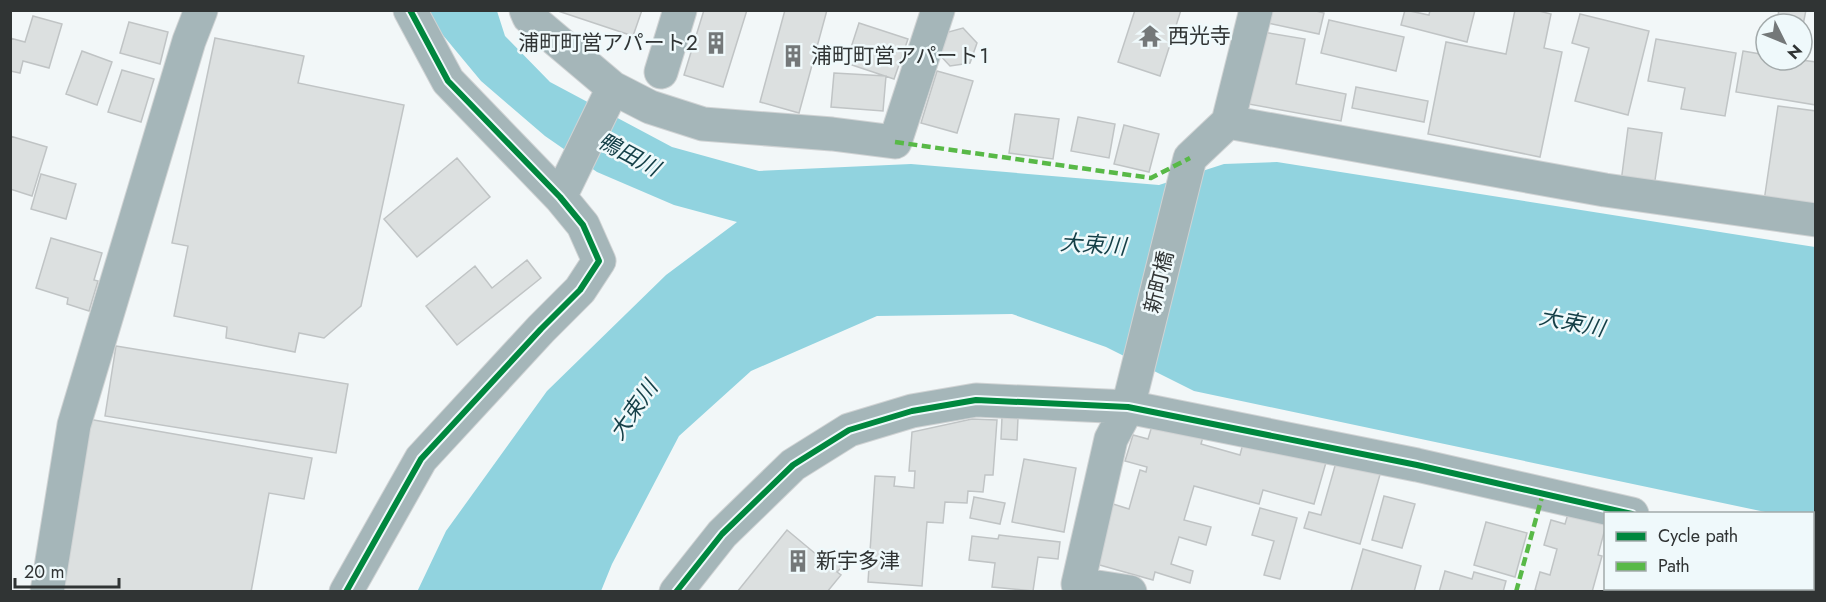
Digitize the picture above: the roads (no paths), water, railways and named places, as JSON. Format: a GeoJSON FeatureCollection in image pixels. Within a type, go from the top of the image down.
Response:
{"type":"FeatureCollection","features":[{"type":"Feature","properties":{"kind":"street"},"geometry":{"type":"LineString","coordinates":[[47,591],[74,425],[189,41],[201,10]]}},
{"type":"Feature","properties":{"kind":"street"},"geometry":{"type":"LineString","coordinates":[[346,591],[421,459],[580,290],[599,261],[583,225],[560,197],[448,81],[410,10]]}},
{"type":"Feature","properties":{"kind":"street"},"geometry":{"type":"LineString","coordinates":[[526,10],[529,17],[613,88],[650,107],[703,124],[832,134],[895,142],[938,10]]}},
{"type":"Feature","properties":{"kind":"street"},"geometry":{"type":"LineString","coordinates":[[661,72],[680,10]]}},
{"type":"Feature","properties":{"kind":"street"},"geometry":{"type":"LineString","coordinates":[[1256,10],[1228,122],[1605,190],[1815,220]]}},
{"type":"Feature","properties":{"kind":"street"},"geometry":{"type":"LineString","coordinates":[[560,197],[613,88]]}},
{"type":"Feature","properties":{"kind":"street","name":"新町橋"},"geometry":{"type":"LineString","coordinates":[[1080,588],[1111,439],[1128,407],[1190,158],[1228,122]]}},
{"type":"Feature","properties":{"kind":"street"},"geometry":{"type":"LineString","coordinates":[[676,591],[722,534],[793,465],[849,430],[912,411],[976,400],[1128,407],[1417,465],[1628,512]]}},
{"type":"Feature","properties":{"kind":"street"},"geometry":{"type":"LineString","coordinates":[[1080,588],[1130,591]]}},
{"type":"Feature","properties":{"kind":"water"},"geometry":{"type":"Polygon","coordinates":[[[426,11],[497,11],[505,36],[550,82],[672,147],[759,171],[911,164],[1159,185],[1224,164],[1277,162],[1815,247],[1815,523],[1814,512],[1765,512],[1194,391],[1106,347],[1012,314],[877,316],[751,371],[679,436],[612,564],[601,591],[417,592],[446,531],[547,391],[666,275],[737,222],[674,205],[597,172],[545,136],[481,81],[437,28],[426,11]]]}},
{"type":"Feature","properties":{"kind":"place","name":"西光寺"},"geometry":{"type":"Point","coordinates":[1150,36]}},
{"type":"Feature","properties":{"kind":"place","name":"浦町町営アパート２"},"geometry":{"type":"Point","coordinates":[716,43]}},
{"type":"Feature","properties":{"kind":"place","name":"浦町町営アパート１"},"geometry":{"type":"Point","coordinates":[793,56]}},
{"type":"Feature","properties":{"kind":"place","name":"新宇多津"},"geometry":{"type":"Point","coordinates":[798,561]}},
{"type":"Feature","properties":{"kind":"water label","name":"鴨田川"},"geometry":{"type":"Point","coordinates":[629,154]}},
{"type":"Feature","properties":{"kind":"water label","name":"大束川"},"geometry":{"type":"Point","coordinates":[1093,244]}},
{"type":"Feature","properties":{"kind":"water label","name":"大束川"},"geometry":{"type":"Point","coordinates":[1572,322]}},
{"type":"Feature","properties":{"kind":"water label","name":"大束川"},"geometry":{"type":"Point","coordinates":[633,410]}}]}
